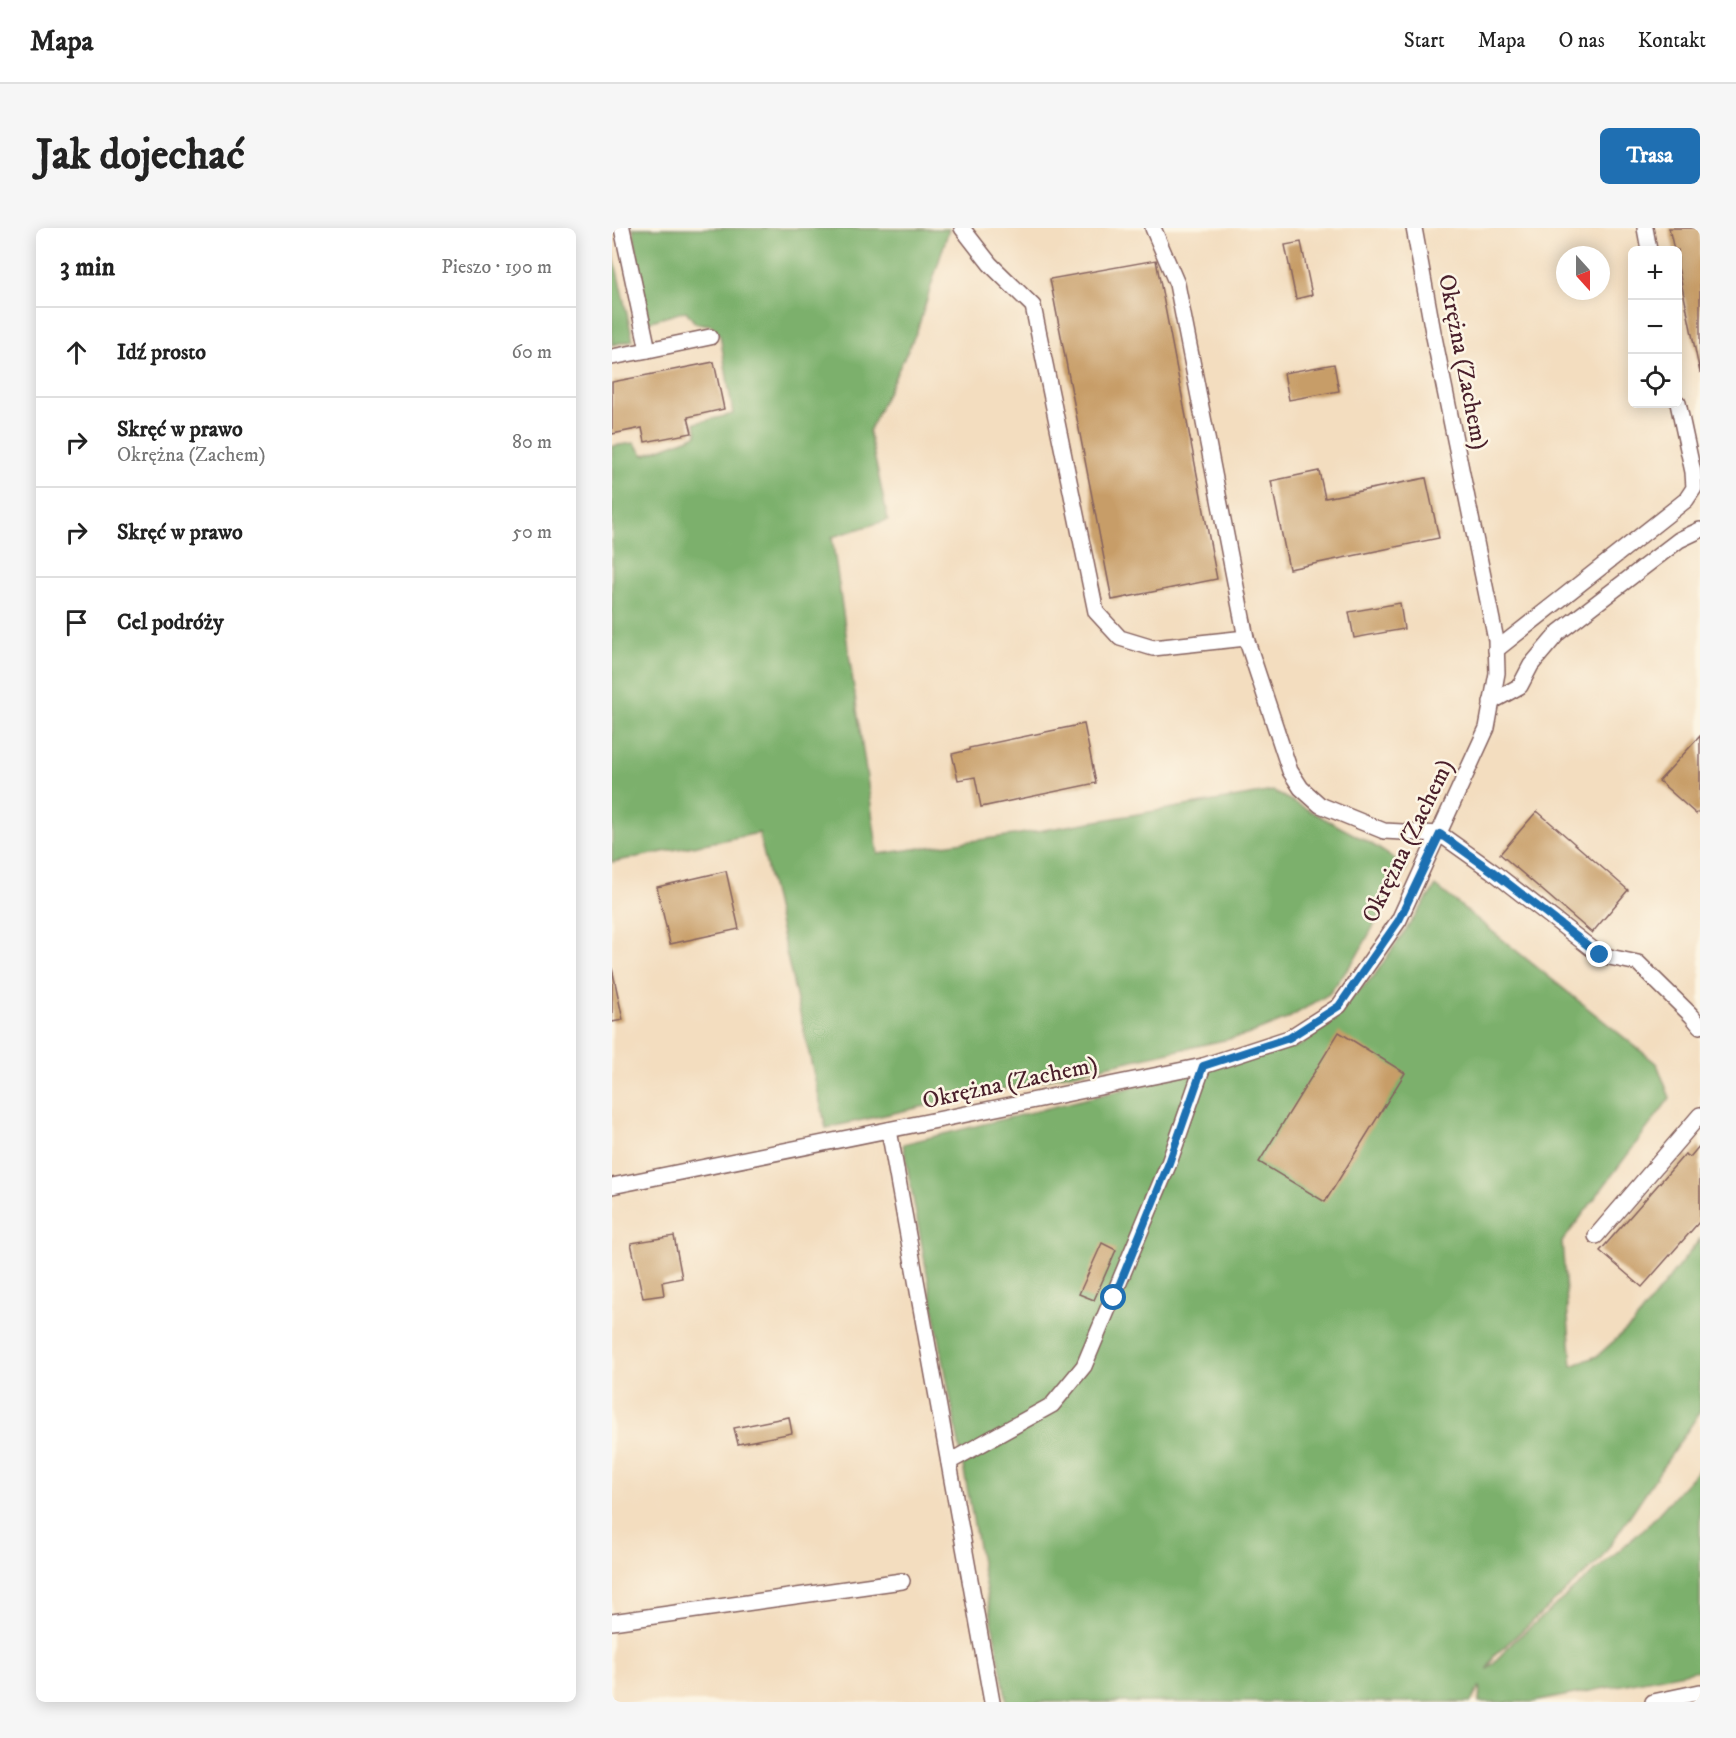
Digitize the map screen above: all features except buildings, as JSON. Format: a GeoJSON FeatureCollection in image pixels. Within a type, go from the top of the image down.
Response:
{"type":"FeatureCollection","features":[{"type":"Feature","properties":{"kind":"lane"},"geometry":{"type":"LineString","coordinates":[[622,228],[648,350]]}},
{"type":"Feature","properties":{"kind":"lane"},"geometry":{"type":"LineString","coordinates":[[962,228],[990,264],[1033,306],[1096,612],[1120,638],[1153,648],[1246,638]]}},
{"type":"Feature","properties":{"kind":"lane"},"geometry":{"type":"LineString","coordinates":[[1153,228],[1177,284],[1246,638],[1290,771],[1301,788],[1320,805],[1384,831],[1440,834],[1492,871],[1600,955],[1638,963],[1700,1026]]}},
{"type":"Feature","properties":{"kind":"lane","name":"Okrężna (Zachem)"},"geometry":{"type":"LineString","coordinates":[[612,1186],[1203,1066],[1289,1038],[1339,1006],[1399,920],[1440,834],[1487,728],[1497,674],[1496,640],[1414,228]]}},
{"type":"Feature","properties":{"kind":"lane"},"geometry":{"type":"LineString","coordinates":[[1645,228],[1648,246]]}},
{"type":"Feature","properties":{"kind":"lane"},"geometry":{"type":"LineString","coordinates":[[612,357],[710,337]]}},
{"type":"Feature","properties":{"kind":"lane"},"geometry":{"type":"LineString","coordinates":[[1496,650],[1686,500],[1694,488],[1694,472],[1678,408]]}},
{"type":"Feature","properties":{"kind":"lane"},"geometry":{"type":"LineString","coordinates":[[1491,702],[1520,686],[1531,665],[1559,632],[1679,540],[1700,530]]}},
{"type":"Feature","properties":{"kind":"lane"},"geometry":{"type":"LineString","coordinates":[[949,1462],[1052,1405],[1084,1366],[1169,1163],[1203,1066]]}},
{"type":"Feature","properties":{"kind":"lane"},"geometry":{"type":"LineString","coordinates":[[1596,1236],[1700,1115]]}},
{"type":"Feature","properties":{"kind":"lane"},"geometry":{"type":"LineString","coordinates":[[889,1130],[992,1702]]}},
{"type":"Feature","properties":{"kind":"lane"},"geometry":{"type":"LineString","coordinates":[[612,1622],[902,1581]]}},
{"type":"Feature","properties":{"kind":"lane"},"geometry":{"type":"LineString","coordinates":[[1653,1702],[1700,1692]]}},
{"type":"Feature","properties":{"kind":"green space"},"geometry":{"type":"Polygon","coordinates":[[[633,228],[949,229],[917,331],[869,431],[888,520],[832,537],[878,854],[1014,835],[1273,791],[1370,843],[1407,867],[1355,959],[1329,994],[1287,1019],[1247,1035],[826,1128],[759,833],[612,862],[612,446],[634,443],[644,455],[697,435],[695,423],[733,414],[720,335],[711,325],[695,323],[686,311],[648,322],[633,228]]]}},
{"type":"Feature","properties":{"kind":"green space"},"geometry":{"type":"Polygon","coordinates":[[[612,249],[633,340],[612,345],[612,249]]]}},
{"type":"Feature","properties":{"kind":"green space"},"geometry":{"type":"Polygon","coordinates":[[[1436,886],[1657,1064],[1670,1098],[1562,1242],[1572,1366],[1597,1356],[1633,1324],[1700,1239],[1700,1412],[1600,1560],[1494,1656],[1487,1670],[1514,1641],[1646,1527],[1700,1468],[1700,1670],[1533,1702],[1479,1702],[1480,1686],[1471,1702],[1007,1702],[903,1144],[1302,1045],[1374,976],[1436,886]]]}},
{"type":"Feature","properties":{"kind":"route"},"geometry":{"type":"LineString","coordinates":[[1114,1298],[1169,1163],[1203,1066],[1289,1038],[1339,1006],[1399,920],[1440,834],[1492,871],[1600,955]]}}]}
